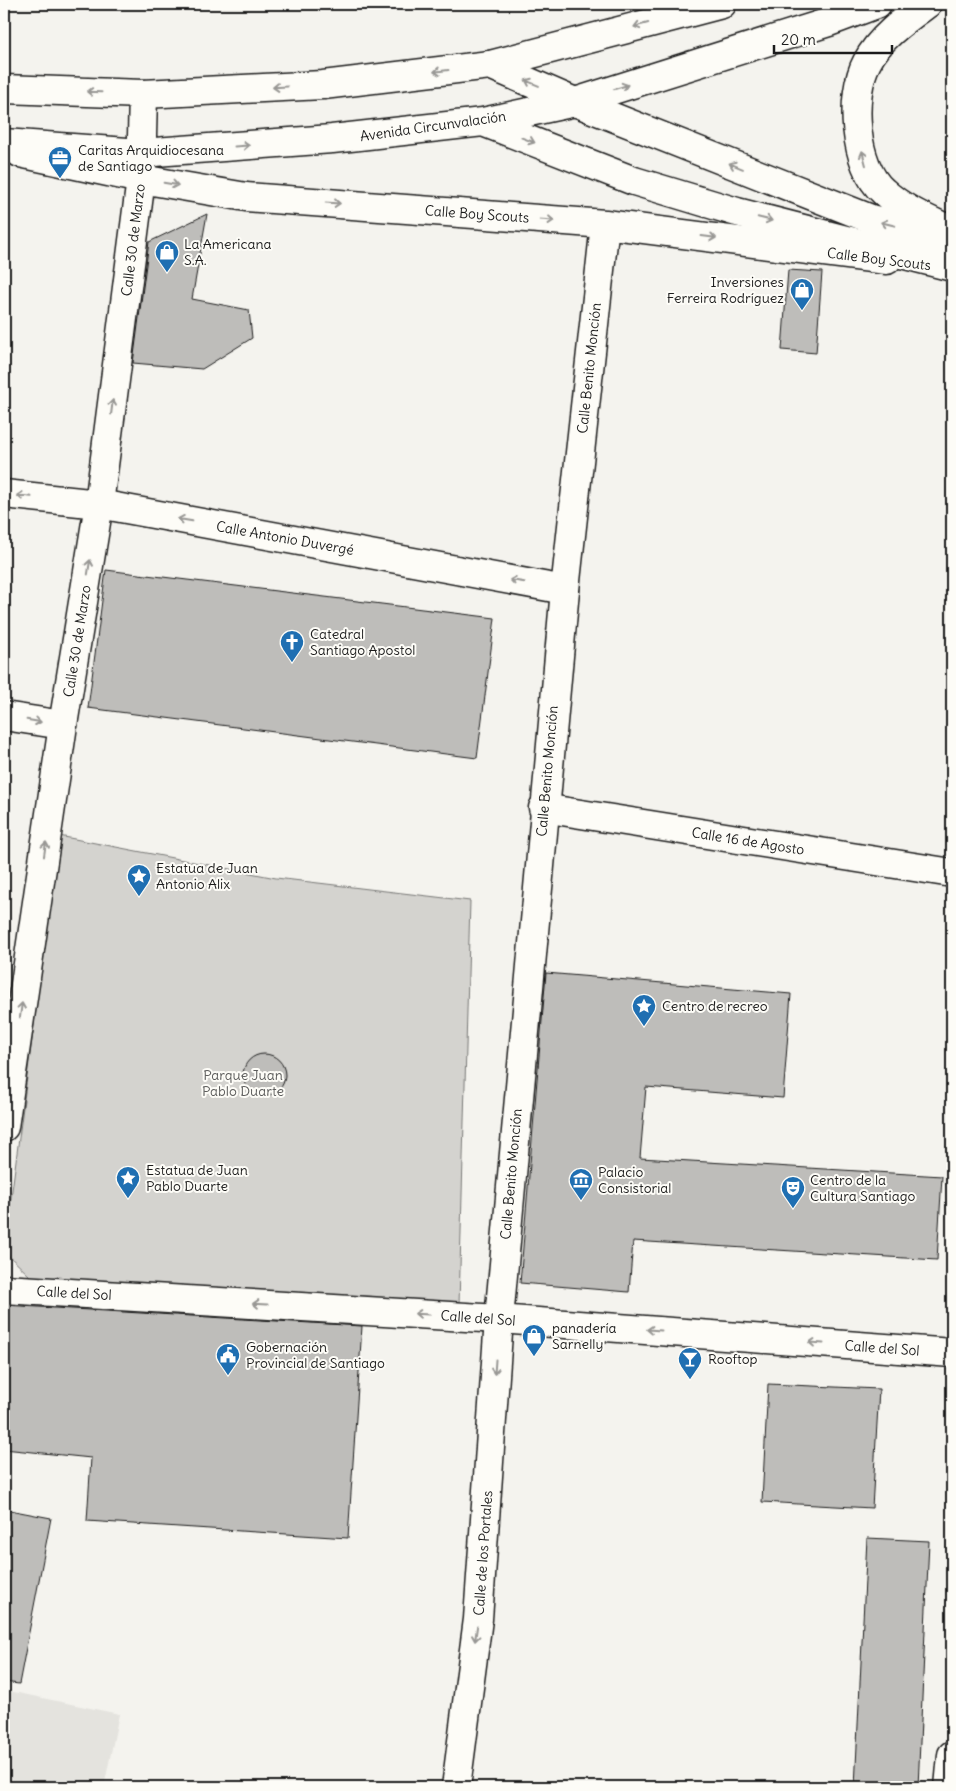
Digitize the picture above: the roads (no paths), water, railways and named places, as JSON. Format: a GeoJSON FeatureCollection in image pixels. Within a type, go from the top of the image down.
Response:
{"type":"FeatureCollection","features":[{"type":"Feature","properties":{"kind":"main road"},"geometry":{"type":"LineString","coordinates":[[4,89],[142,94],[323,85],[490,65],[722,4]]}},
{"type":"Feature","properties":{"kind":"main road","name":"Avenida Circunvalación"},"geometry":{"type":"LineString","coordinates":[[4,143],[141,166],[332,139],[483,122],[575,102],[828,22],[877,4]]}},
{"type":"Feature","properties":{"kind":"main road"},"geometry":{"type":"LineString","coordinates":[[927,4],[883,40],[866,62],[858,93],[857,130],[865,165],[882,191],[918,215],[952,231]]}},
{"type":"Feature","properties":{"kind":"main road"},"geometry":{"type":"LineString","coordinates":[[490,65],[575,102],[871,219],[952,239]]}},
{"type":"Feature","properties":{"kind":"main road","name":"Calle 30 de Marzo"},"geometry":{"type":"LineString","coordinates":[[4,1127],[63,725],[99,504],[141,166],[142,94]]}},
{"type":"Feature","properties":{"kind":"main road"},"geometry":{"type":"LineString","coordinates":[[483,122],[634,181],[737,212],[952,267]]}},
{"type":"Feature","properties":{"kind":"main road","name":"Calle Boy Scouts"},"geometry":{"type":"LineString","coordinates":[[4,150],[141,166],[246,197],[605,224],[952,267]]}},
{"type":"Feature","properties":{"kind":"main road","name":"Calle Benito Monción"},"geometry":{"type":"LineString","coordinates":[[498,1318],[543,808],[605,224]]}},
{"type":"Feature","properties":{"kind":"main road","name":"Calle Antonio Duvergé"},"geometry":{"type":"LineString","coordinates":[[4,494],[99,504],[565,590]]}},
{"type":"Feature","properties":{"kind":"main road"},"geometry":{"type":"LineString","coordinates":[[4,716],[63,725]]}},
{"type":"Feature","properties":{"kind":"main road","name":"Calle 16 de Agosto"},"geometry":{"type":"LineString","coordinates":[[543,808],[952,873]]}},
{"type":"Feature","properties":{"kind":"main road","name":"Calle del Sol"},"geometry":{"type":"LineString","coordinates":[[4,1289],[498,1318],[952,1353]]}},
{"type":"Feature","properties":{"kind":"main road","name":"Calle de los Portales"},"geometry":{"type":"LineString","coordinates":[[456,1787],[478,1619],[498,1318]]}},
{"type":"Feature","properties":{"kind":"main road"},"geometry":{"type":"LineString","coordinates":[[949,1787],[952,1755]]}},
{"type":"Feature","properties":{"kind":"place","name":"Caritas Arquidiocesana de Santiago"},"geometry":{"type":"Point","coordinates":[60,179]}},
{"type":"Feature","properties":{"kind":"place","name":"La Americana S.A."},"geometry":{"type":"Point","coordinates":[167,273]}},
{"type":"Feature","properties":{"kind":"place","name":"Inversiones Ferreira Rodríguez"},"geometry":{"type":"Point","coordinates":[802,311]}},
{"type":"Feature","properties":{"kind":"place","name":"Catedral Santiago Apostol"},"geometry":{"type":"Point","coordinates":[292,663]}},
{"type":"Feature","properties":{"kind":"place","name":"Estatua de Juan Antonio Alix"},"geometry":{"type":"Point","coordinates":[139,897]}},
{"type":"Feature","properties":{"kind":"place","name":"Centro de recreo"},"geometry":{"type":"Point","coordinates":[644,1027]}},
{"type":"Feature","properties":{"kind":"place","name":"Estatua de Juan Pablo Duarte"},"geometry":{"type":"Point","coordinates":[128,1199]}},
{"type":"Feature","properties":{"kind":"place","name":"Palacio Consistorial"},"geometry":{"type":"Point","coordinates":[581,1201]}},
{"type":"Feature","properties":{"kind":"place","name":"Centro de la Cultura Santiago"},"geometry":{"type":"Point","coordinates":[793,1209]}},
{"type":"Feature","properties":{"kind":"place","name":"panadería Sarnelly"},"geometry":{"type":"Point","coordinates":[534,1357]}},
{"type":"Feature","properties":{"kind":"place","name":"Gobernación Provincial de Santiago"},"geometry":{"type":"Point","coordinates":[228,1376]}},
{"type":"Feature","properties":{"kind":"place","name":"Rooftop"},"geometry":{"type":"Point","coordinates":[690,1380]}},
{"type":"Feature","properties":{"kind":"park label","name":"Parque Juan Pablo Duarte"},"geometry":{"type":"Point","coordinates":[243,1084]}}]}
